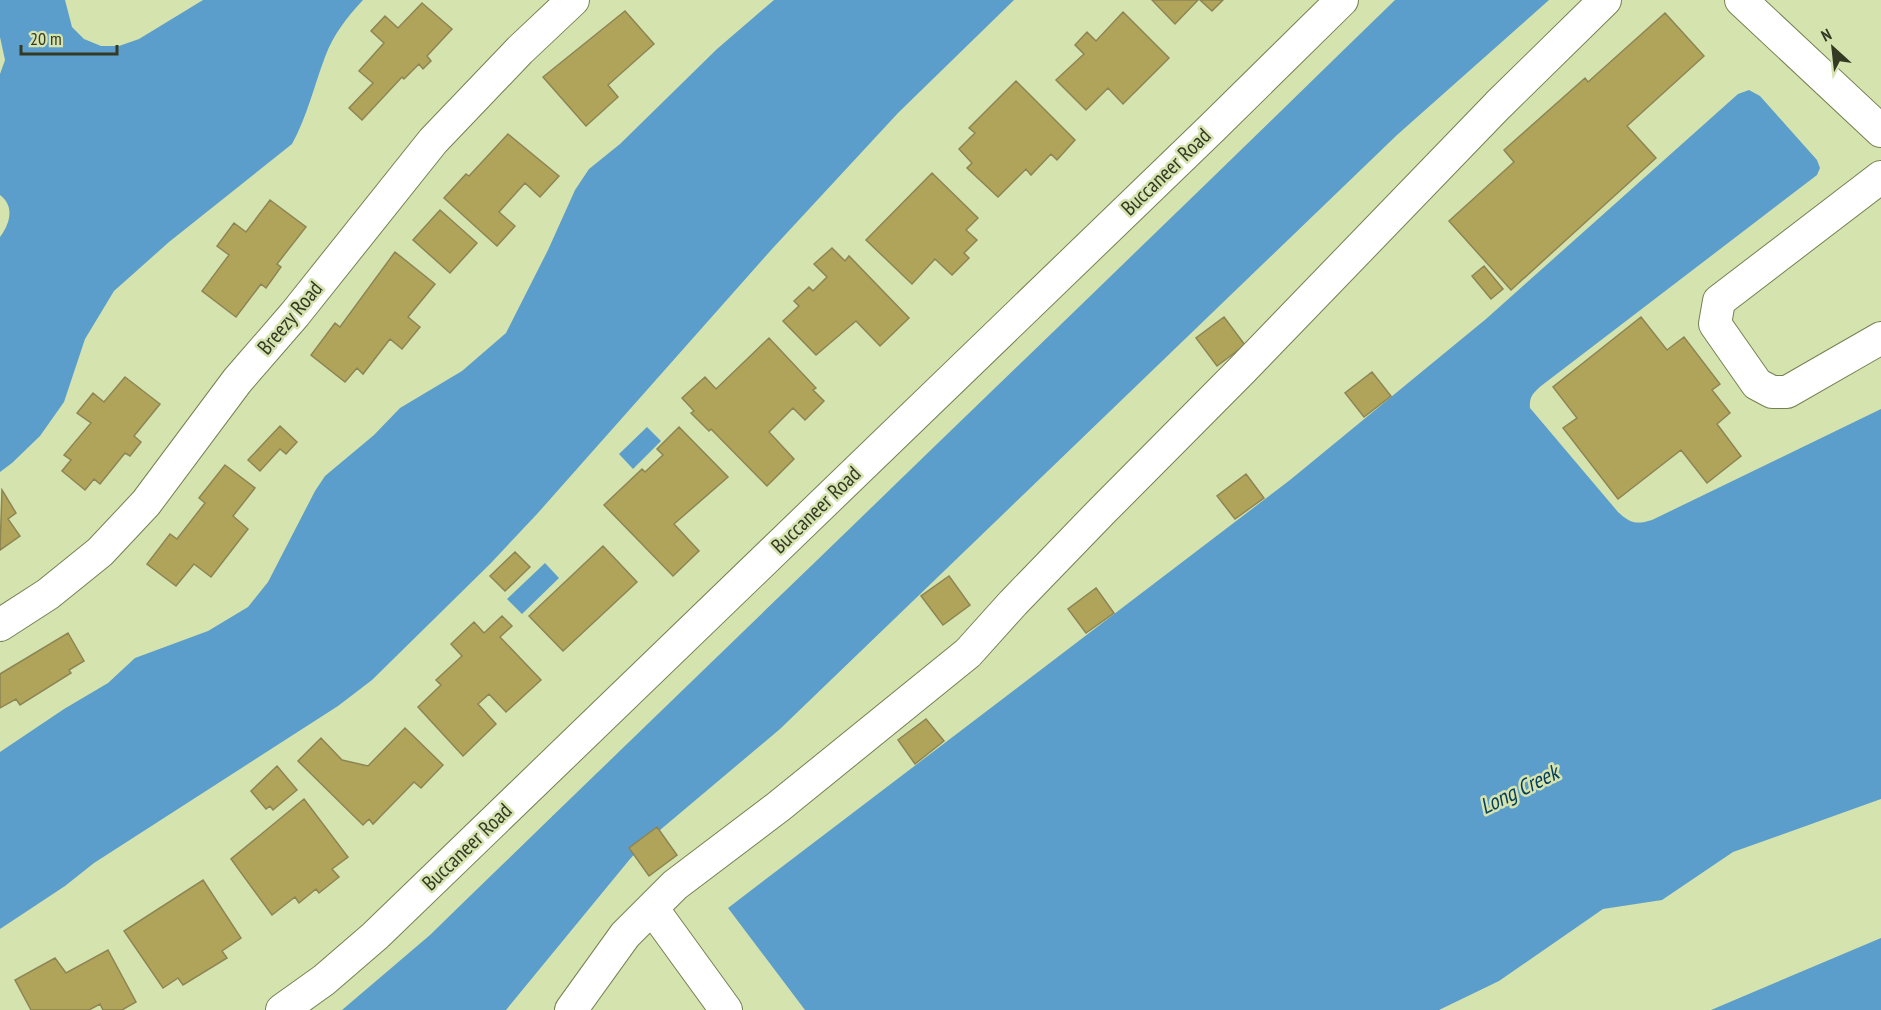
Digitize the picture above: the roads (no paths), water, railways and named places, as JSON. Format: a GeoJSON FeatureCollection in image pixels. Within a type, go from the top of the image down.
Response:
{"type":"FeatureCollection","features":[{"type":"Feature","properties":{"kind":"street","name":"Breezy Road"},"geometry":{"type":"LineString","coordinates":[[0,625],[48,594],[100,552],[146,503],[237,381],[302,305],[433,141],[520,50],[573,0]]}},
{"type":"Feature","properties":{"kind":"street","name":"Buccaneer Road"},"geometry":{"type":"LineString","coordinates":[[282,1010],[324,980],[375,936],[1342,0]]}},
{"type":"Feature","properties":{"kind":"street"},"geometry":{"type":"LineString","coordinates":[[571,1010],[625,935],[675,885],[778,807],[968,653],[1013,603],[1498,105],[1605,0]]}},
{"type":"Feature","properties":{"kind":"street"},"geometry":{"type":"LineString","coordinates":[[1741,0],[1881,131]]}},
{"type":"Feature","properties":{"kind":"street"},"geometry":{"type":"LineString","coordinates":[[1881,177],[1719,301],[1715,324],[1757,384],[1772,393],[1787,392],[1881,338]]}},
{"type":"Feature","properties":{"kind":"street"},"geometry":{"type":"LineString","coordinates":[[652,908],[726,1010]]}},
{"type":"Feature","properties":{"kind":"water"},"geometry":{"type":"Polygon","coordinates":[[[0,0],[65,0],[72,27],[84,39],[101,46],[119,46],[139,39],[203,0],[363,0],[332,41],[292,144],[169,242],[114,291],[85,339],[64,402],[40,436],[0,472],[0,237],[8,221],[9,210],[5,199],[0,195],[0,74],[5,60],[0,37],[0,0]]]}},
{"type":"Feature","properties":{"kind":"water"},"geometry":{"type":"Polygon","coordinates":[[[774,0],[1014,0],[898,113],[772,249],[537,514],[490,564],[372,680],[338,706],[94,863],[65,886],[0,929],[0,752],[108,683],[135,658],[208,631],[248,607],[268,582],[325,476],[374,435],[400,408],[462,371],[506,333],[575,190],[589,169],[620,144],[717,49],[774,0]]]}},
{"type":"Feature","properties":{"kind":"water"},"geometry":{"type":"Polygon","coordinates":[[[1395,0],[1549,0],[1397,135],[780,729],[647,841],[506,1010],[342,1010],[430,935],[1395,0]]]}},
{"type":"Feature","properties":{"kind":"water","name":"Long Creek"},"geometry":{"type":"Polygon","coordinates":[[[1749,90],[1760,96],[1817,160],[1820,168],[1817,175],[1541,386],[1532,395],[1530,408],[1618,512],[1626,519],[1637,523],[1652,520],[1881,409],[1881,799],[1733,852],[1662,900],[1603,909],[1499,981],[1439,1010],[805,1010],[728,908],[1290,480],[1486,319],[1738,94],[1749,90]]]}},
{"type":"Feature","properties":{"kind":"water"},"geometry":{"type":"Polygon","coordinates":[[[647,427],[661,441],[633,469],[619,454],[647,427]]]}},
{"type":"Feature","properties":{"kind":"water"},"geometry":{"type":"Polygon","coordinates":[[[545,563],[559,578],[522,614],[507,599],[545,563]]]}},
{"type":"Feature","properties":{"kind":"water"},"geometry":{"type":"Polygon","coordinates":[[[1881,938],[1881,1010],[1711,1010],[1881,938]]]}}]}
